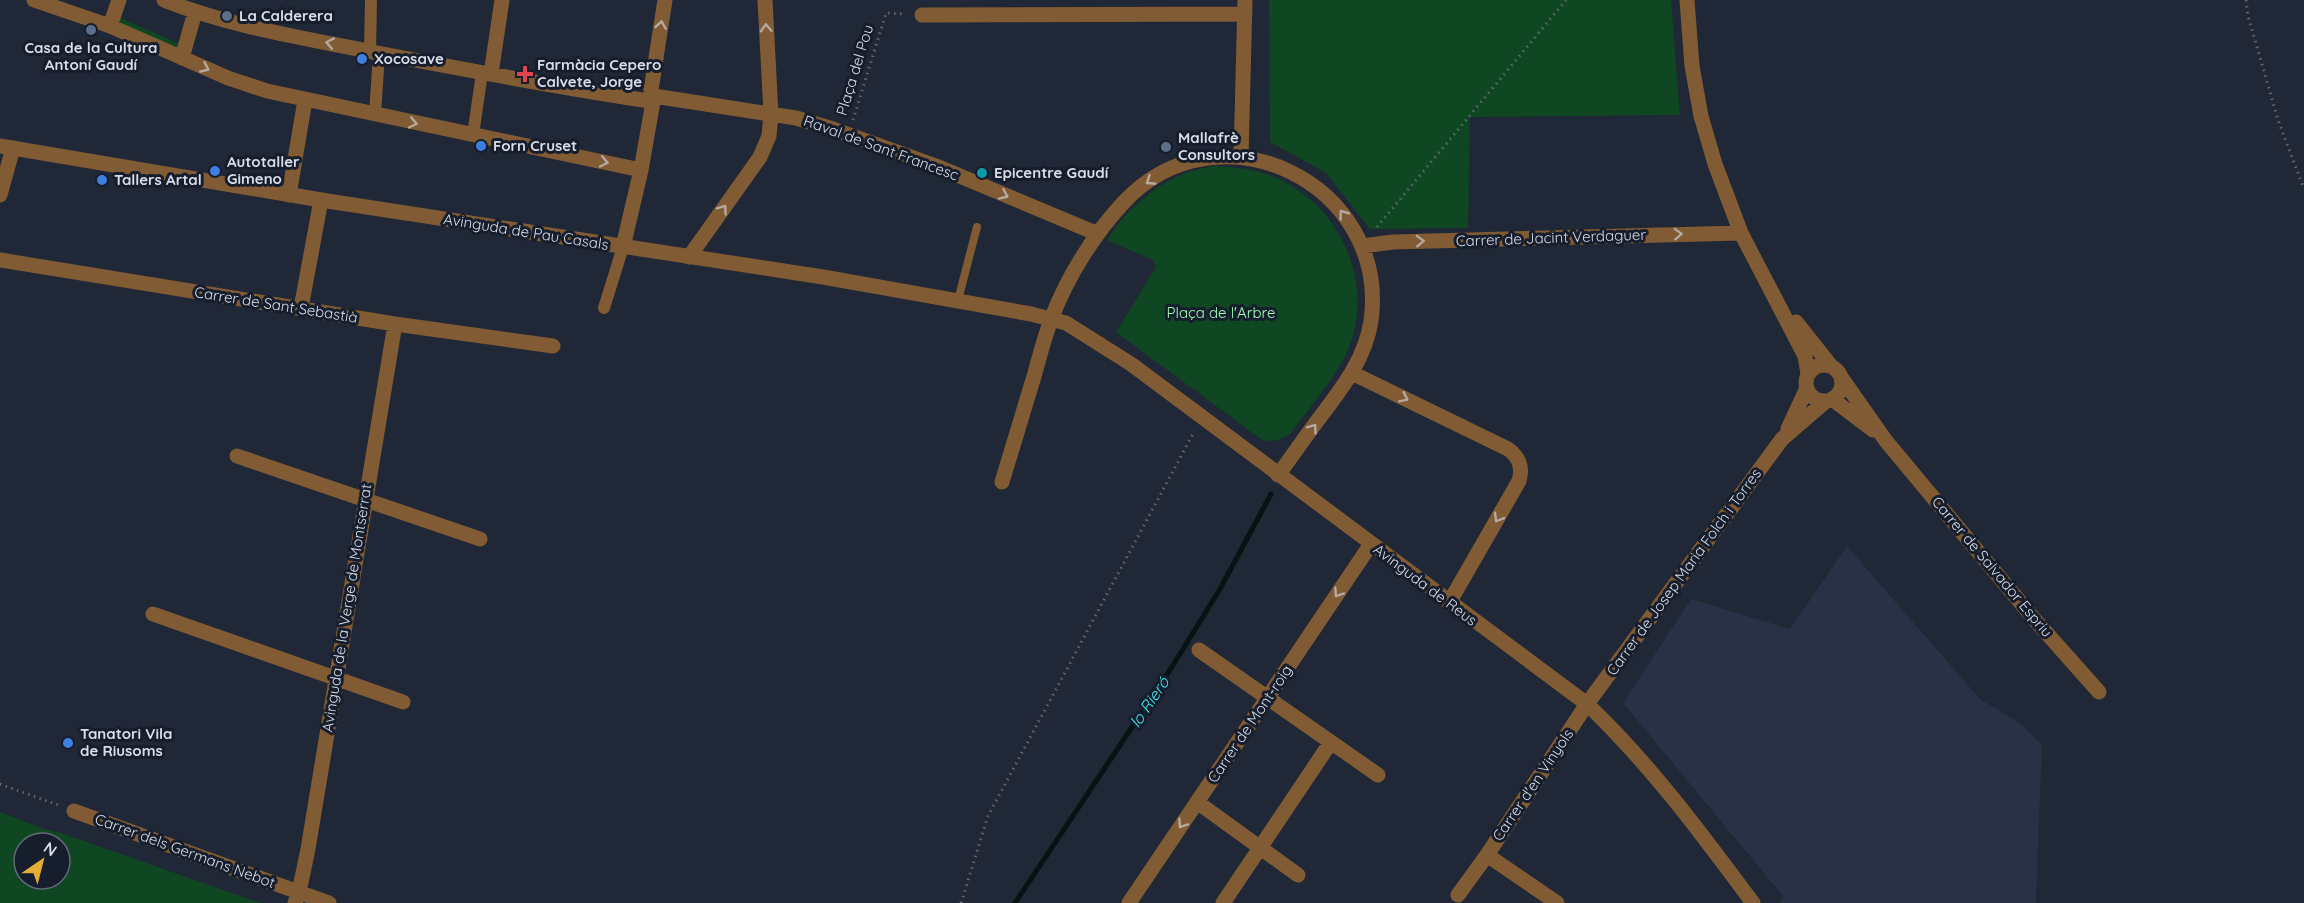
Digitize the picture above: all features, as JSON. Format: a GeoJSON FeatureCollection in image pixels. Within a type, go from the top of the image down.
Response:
{"type":"FeatureCollection","features":[{"type":"Feature","properties":{"kind":"street"},"geometry":{"type":"LineString","coordinates":[[110,26],[119,0]]}},
{"type":"Feature","properties":{"kind":"street"},"geometry":{"type":"LineString","coordinates":[[164,0],[239,25],[486,73]]}},
{"type":"Feature","properties":{"kind":"street"},"geometry":{"type":"LineString","coordinates":[[371,0],[375,52],[375,114]]}},
{"type":"Feature","properties":{"kind":"street"},"geometry":{"type":"LineString","coordinates":[[473,135],[502,0]]}},
{"type":"Feature","properties":{"kind":"street"},"geometry":{"type":"LineString","coordinates":[[604,308],[623,247],[641,170],[654,96],[651,90],[665,0]]}},
{"type":"Feature","properties":{"kind":"street"},"geometry":{"type":"LineString","coordinates":[[689,257],[760,157],[769,136],[771,114],[765,0]]}},
{"type":"Feature","properties":{"kind":"street","name":"Carrer de Salvador Espriu"},"geometry":{"type":"LineString","coordinates":[[1687,0],[1692,66],[1701,116],[1715,165],[1741,233],[1805,356],[1808,381]]}},
{"type":"Feature","properties":{"kind":"street"},"geometry":{"type":"LineString","coordinates":[[42,1],[110,26],[250,86],[305,100],[641,170]]}},
{"type":"Feature","properties":{"kind":"street"},"geometry":{"type":"LineString","coordinates":[[922,15],[1245,7],[1242,157]]}},
{"type":"Feature","properties":{"kind":"street"},"geometry":{"type":"LineString","coordinates":[[182,58],[195,12]]}},
{"type":"Feature","properties":{"kind":"street","name":"Raval de Sant Francesc"},"geometry":{"type":"LineString","coordinates":[[486,73],[650,101],[654,96],[796,118],[936,166],[1098,234]]}},
{"type":"Feature","properties":{"kind":"street"},"geometry":{"type":"LineString","coordinates":[[289,195],[305,100]]}},
{"type":"Feature","properties":{"kind":"street"},"geometry":{"type":"LineString","coordinates":[[0,195],[7,147]]}},
{"type":"Feature","properties":{"kind":"street","name":"Avinguda de Pau Casals"},"geometry":{"type":"LineString","coordinates":[[7,147],[289,195],[958,300],[1052,318]]}},
{"type":"Feature","properties":{"kind":"street"},"geometry":{"type":"LineString","coordinates":[[1002,482],[1052,318],[1075,271],[1098,234],[1125,200],[1159,174],[1199,159],[1242,157],[1283,167],[1314,185],[1340,210],[1362,246],[1370,275],[1371,321],[1364,350],[1352,373],[1278,475]]}},
{"type":"Feature","properties":{"kind":"street"},"geometry":{"type":"LineString","coordinates":[[301,308],[321,200]]}},
{"type":"Feature","properties":{"kind":"street","name":"Carrer de Jacint Verdaguer"},"geometry":{"type":"LineString","coordinates":[[1362,246],[1393,242],[1741,233]]}},
{"type":"Feature","properties":{"kind":"street","name":"Carrer de Sant Sebastià"},"geometry":{"type":"LineString","coordinates":[[0,260],[395,324],[553,346]]}},
{"type":"Feature","properties":{"kind":"street","name":"Carrer de Salvador Espriu"},"geometry":{"type":"LineString","coordinates":[[1774,293],[1886,441],[2035,620],[2099,692]]}},
{"type":"Feature","properties":{"kind":"street","name":"Avinguda de Reus"},"geometry":{"type":"LineString","coordinates":[[1052,318],[1066,323],[1095,340],[1202,417],[1587,704],[1617,733],[1672,795],[1753,903]]}},
{"type":"Feature","properties":{"kind":"street","name":"Avinguda de la Verge de Montserrat"},"geometry":{"type":"LineString","coordinates":[[297,898],[308,849],[364,500],[395,324]]}},
{"type":"Feature","properties":{"kind":"street"},"geometry":{"type":"LineString","coordinates":[[1818,366],[1836,372],[1842,387],[1829,400],[1812,396],[1808,381],[1818,366]]}},
{"type":"Feature","properties":{"kind":"street"},"geometry":{"type":"LineString","coordinates":[[1352,373],[1508,449],[1520,463],[1519,481],[1449,603]]}},
{"type":"Feature","properties":{"kind":"street","name":"Carrer de Josep Maria Folch i Torres"},"geometry":{"type":"LineString","coordinates":[[1587,704],[1782,439],[1808,381]]}},
{"type":"Feature","properties":{"kind":"street","name":"Carrer de Salvador Espriu"},"geometry":{"type":"LineString","coordinates":[[1829,400],[1886,441]]}},
{"type":"Feature","properties":{"kind":"street","name":"Carrer de Josep Maria Folch i Torres"},"geometry":{"type":"LineString","coordinates":[[1782,439],[1829,400]]}},
{"type":"Feature","properties":{"kind":"street"},"geometry":{"type":"LineString","coordinates":[[237,456],[480,539]]}},
{"type":"Feature","properties":{"kind":"street","name":"Carrer de Mont-roig"},"geometry":{"type":"LineString","coordinates":[[1129,903],[1371,544]]}},
{"type":"Feature","properties":{"kind":"street"},"geometry":{"type":"LineString","coordinates":[[153,614],[403,702]]}},
{"type":"Feature","properties":{"kind":"street"},"geometry":{"type":"LineString","coordinates":[[1199,651],[1378,775]]}},
{"type":"Feature","properties":{"kind":"street","name":"Carrer d'en Vinyols"},"geometry":{"type":"LineString","coordinates":[[1557,903],[1487,855],[1587,704]]}},
{"type":"Feature","properties":{"kind":"street"},"geometry":{"type":"LineString","coordinates":[[1223,903],[1331,742]]}},
{"type":"Feature","properties":{"kind":"street"},"geometry":{"type":"LineString","coordinates":[[1197,802],[1298,876]]}},
{"type":"Feature","properties":{"kind":"street","name":"Carrer dels Germans Nebot"},"geometry":{"type":"LineString","coordinates":[[74,811],[297,898],[329,903]]}},
{"type":"Feature","properties":{"kind":"street"},"geometry":{"type":"LineString","coordinates":[[1458,895],[1487,855]]}},
{"type":"Feature","properties":{"kind":"lane"},"geometry":{"type":"LineString","coordinates":[[958,300],[977,226]]}},
{"type":"Feature","properties":{"kind":"path"},"geometry":{"type":"LineString","coordinates":[[1362,246],[1566,0]]}},
{"type":"Feature","properties":{"kind":"path"},"geometry":{"type":"LineString","coordinates":[[2246,0],[2278,120],[2304,189]]}},
{"type":"Feature","properties":{"kind":"path","name":"Plaça del Pou"},"geometry":{"type":"LineString","coordinates":[[848,135],[885,13],[922,15]]}},
{"type":"Feature","properties":{"kind":"path"},"geometry":{"type":"LineString","coordinates":[[961,903],[988,816],[1202,417]]}},
{"type":"Feature","properties":{"kind":"path"},"geometry":{"type":"LineString","coordinates":[[0,784],[74,811]]}},
{"type":"Feature","properties":{"kind":"shaded area"},"geometry":{"type":"Polygon","coordinates":[[[1847,546],[1980,699],[2021,724],[2042,745],[2036,903],[1780,903],[1783,896],[1623,703],[1691,599],[1790,629],[1847,546]]]}},
{"type":"Feature","properties":{"kind":"green space"},"geometry":{"type":"Polygon","coordinates":[[[1269,0],[1671,0],[1680,115],[1470,117],[1468,228],[1370,229],[1326,173],[1270,142],[1269,0]]]}},
{"type":"Feature","properties":{"kind":"green space"},"geometry":{"type":"Polygon","coordinates":[[[116,16],[182,45],[180,51],[115,22],[116,16]]]}},
{"type":"Feature","properties":{"kind":"green space","name":"Plaça de l'Arbre"},"geometry":{"type":"Polygon","coordinates":[[[1215,166],[1260,172],[1287,183],[1310,199],[1329,219],[1344,243],[1353,269],[1357,296],[1356,324],[1347,352],[1329,383],[1292,432],[1275,441],[1262,440],[1116,332],[1156,267],[1153,260],[1107,240],[1130,210],[1160,186],[1187,173],[1215,166]]]}},
{"type":"Feature","properties":{"kind":"green space"},"geometry":{"type":"Polygon","coordinates":[[[0,812],[52,831],[12,831],[12,891],[72,891],[72,837],[260,903],[0,903],[0,812]]]}},
{"type":"Feature","properties":{"kind":"waterway","name":"lo Rieró"},"geometry":{"type":"LineString","coordinates":[[1015,903],[1170,670],[1220,589],[1271,494]]}},
{"type":"Feature","properties":{"kind":"place","name":"La Calderera"},"geometry":{"type":"Point","coordinates":[227,16]}},
{"type":"Feature","properties":{"kind":"place","name":"Casa de la Cultura Antoní Gaudí"},"geometry":{"type":"Point","coordinates":[91,30]}},
{"type":"Feature","properties":{"kind":"place","name":"Xocosave"},"geometry":{"type":"Point","coordinates":[362,59]}},
{"type":"Feature","properties":{"kind":"place","name":"Farmàcia Cepero Calvete, Jorge"},"geometry":{"type":"Point","coordinates":[525,74]}},
{"type":"Feature","properties":{"kind":"place","name":"Forn Cruset"},"geometry":{"type":"Point","coordinates":[481,146]}},
{"type":"Feature","properties":{"kind":"place","name":"Mallafrè Consultors"},"geometry":{"type":"Point","coordinates":[1166,147]}},
{"type":"Feature","properties":{"kind":"place","name":"Autotaller Gimeno"},"geometry":{"type":"Point","coordinates":[215,171]}},
{"type":"Feature","properties":{"kind":"place","name":"Epicentre Gaudí"},"geometry":{"type":"Point","coordinates":[982,173]}},
{"type":"Feature","properties":{"kind":"place","name":"Tallers Artal"},"geometry":{"type":"Point","coordinates":[102,180]}},
{"type":"Feature","properties":{"kind":"place","name":"Tanatori Vila de Riusoms"},"geometry":{"type":"Point","coordinates":[68,743]}}]}
